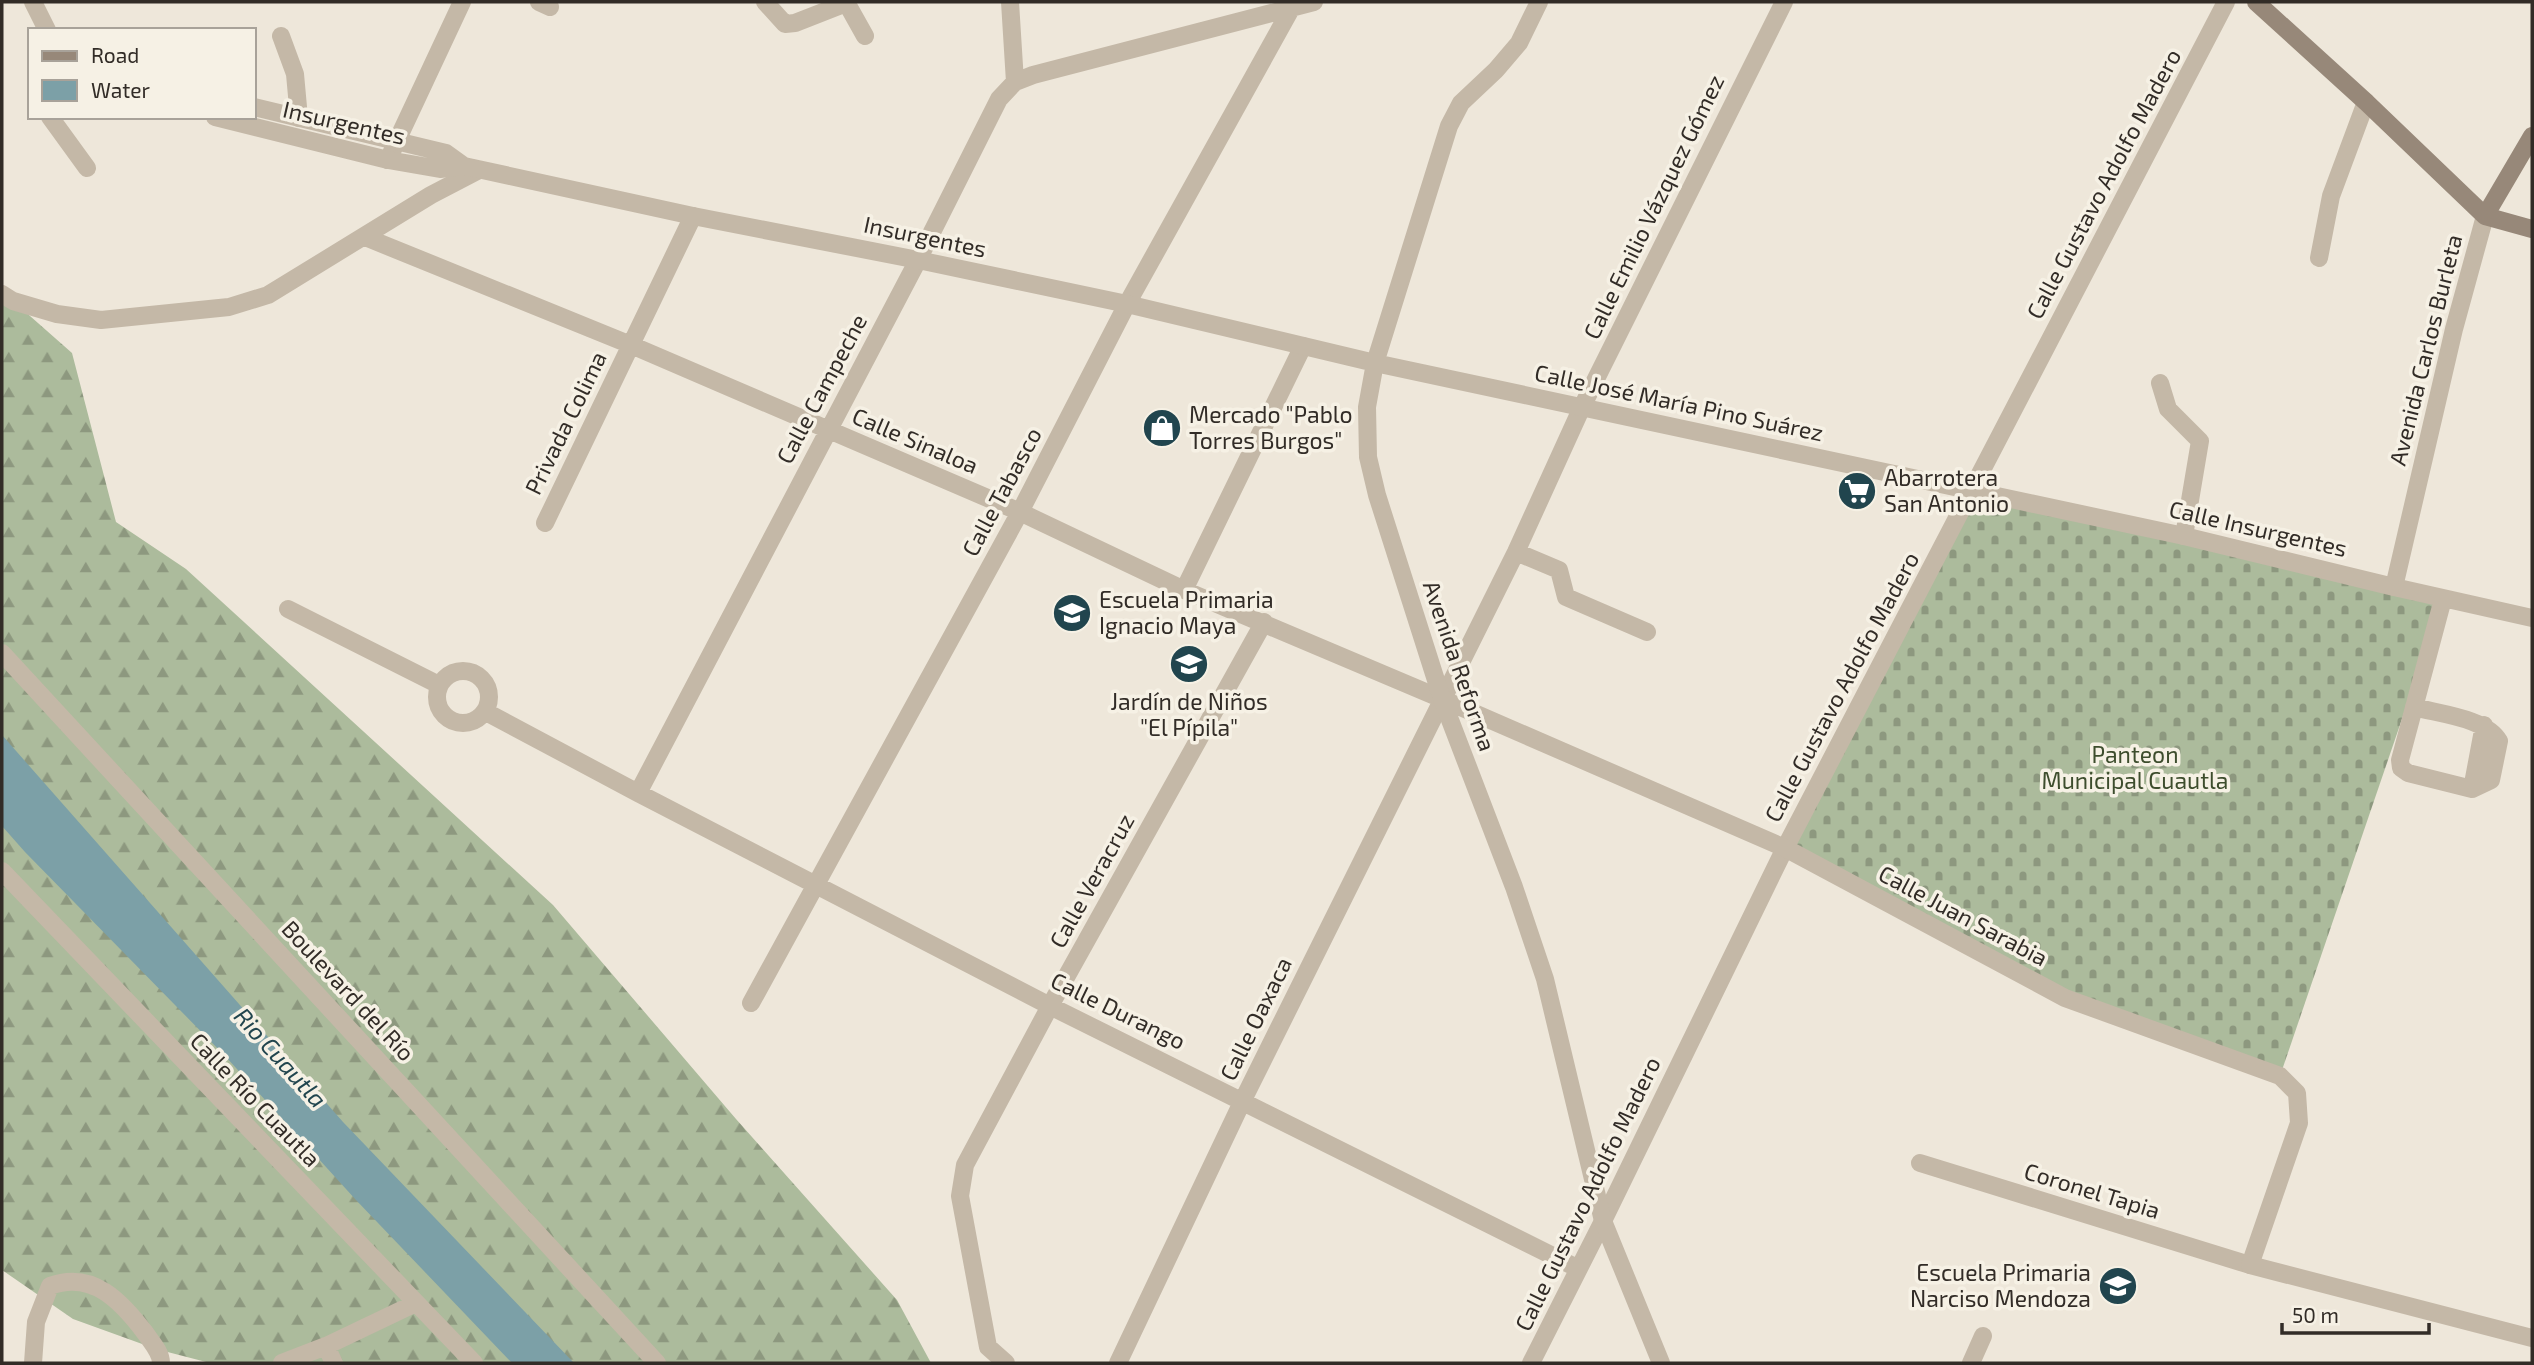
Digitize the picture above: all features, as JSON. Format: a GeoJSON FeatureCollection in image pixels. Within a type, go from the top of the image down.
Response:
{"type":"FeatureCollection","features":[{"type":"Feature","properties":{"kind":"main road"},"geometry":{"type":"LineString","coordinates":[[2256,2],[2485,216],[2532,229]]}},
{"type":"Feature","properties":{"kind":"main road","name":"Avenida Carlos Burleta"},"geometry":{"type":"LineString","coordinates":[[2485,216],[2532,136]]}},
{"type":"Feature","properties":{"kind":"street"},"geometry":{"type":"LineString","coordinates":[[33,2],[46,28]]}},
{"type":"Feature","properties":{"kind":"street"},"geometry":{"type":"LineString","coordinates":[[388,160],[462,2]]}},
{"type":"Feature","properties":{"kind":"street"},"geometry":{"type":"LineString","coordinates":[[765,2],[785,23],[795,23],[846,2],[865,36]]}},
{"type":"Feature","properties":{"kind":"street"},"geometry":{"type":"LineString","coordinates":[[1010,2],[1015,82],[1291,5],[1314,2]]}},
{"type":"Feature","properties":{"kind":"street","name":"Avenida Reforma"},"geometry":{"type":"LineString","coordinates":[[1539,2],[1519,43],[1496,70],[1461,103],[1449,126],[1376,363],[1367,407],[1368,457],[1377,495],[1442,699],[1514,887],[1545,979],[1603,1221],[1661,1363]]}},
{"type":"Feature","properties":{"kind":"street","name":"Calle Emilio Vázquez Gómez"},"geometry":{"type":"LineString","coordinates":[[1442,699],[1516,552],[1582,407],[1784,2]]}},
{"type":"Feature","properties":{"kind":"street","name":"Calle Gustavo Adolfo Madero"},"geometry":{"type":"LineString","coordinates":[[1531,1363],[1785,848],[2227,2]]}},
{"type":"Feature","properties":{"kind":"street","name":"Calle Tabasco"},"geometry":{"type":"LineString","coordinates":[[751,1003],[1020,512],[1127,304],[1291,5]]}},
{"type":"Feature","properties":{"kind":"street"},"geometry":{"type":"LineString","coordinates":[[281,36],[295,74],[299,118]]}},
{"type":"Feature","properties":{"kind":"street","name":"Calle Campeche"},"geometry":{"type":"LineString","coordinates":[[638,793],[918,260],[999,99],[1015,82]]}},
{"type":"Feature","properties":{"kind":"street"},"geometry":{"type":"LineString","coordinates":[[2319,258],[2331,196],[2366,102]]}},
{"type":"Feature","properties":{"kind":"street","name":"Insurgentes"},"geometry":{"type":"LineString","coordinates":[[256,107],[446,153],[471,168]]}},
{"type":"Feature","properties":{"kind":"street"},"geometry":{"type":"LineString","coordinates":[[51,119],[87,168]]}},
{"type":"Feature","properties":{"kind":"street","name":"Insurgentes"},"geometry":{"type":"LineString","coordinates":[[226,119],[388,160],[440,169],[471,168],[692,216],[1127,304],[1376,363]]}},
{"type":"Feature","properties":{"kind":"street"},"geometry":{"type":"LineString","coordinates":[[2,294],[13,301],[57,314],[101,320],[229,307],[268,295],[365,237],[471,168]]}},
{"type":"Feature","properties":{"kind":"street","name":"Privada Colima"},"geometry":{"type":"LineString","coordinates":[[545,523],[692,216]]}},
{"type":"Feature","properties":{"kind":"street","name":"Avenida Carlos Burleta"},"geometry":{"type":"LineString","coordinates":[[2394,587],[2454,328],[2485,216]]}},
{"type":"Feature","properties":{"kind":"street","name":"Calle Sinaloa"},"geometry":{"type":"LineString","coordinates":[[365,237],[631,345],[1020,512],[1184,590],[1442,699]]}},
{"type":"Feature","properties":{"kind":"street"},"geometry":{"type":"LineString","coordinates":[[1184,590],[1303,346]]}},
{"type":"Feature","properties":{"kind":"street","name":"Calle José María Pino Suárez"},"geometry":{"type":"LineString","coordinates":[[1376,363],[1972,489]]}},
{"type":"Feature","properties":{"kind":"street"},"geometry":{"type":"LineString","coordinates":[[2160,383],[2168,409],[2200,441],[2184,536]]}},
{"type":"Feature","properties":{"kind":"street","name":"Calle Insurgentes"},"geometry":{"type":"LineString","coordinates":[[1972,489],[2532,618]]}},
{"type":"Feature","properties":{"kind":"street"},"geometry":{"type":"LineString","coordinates":[[1516,552],[1559,570],[1566,597],[1647,632]]}},
{"type":"Feature","properties":{"kind":"street"},"geometry":{"type":"LineString","coordinates":[[2414,707],[2484,725],[2472,789],[2408,773],[2401,768],[2400,760],[2442,599]]}},
{"type":"Feature","properties":{"kind":"street"},"geometry":{"type":"LineString","coordinates":[[288,609],[439,685]]}},
{"type":"Feature","properties":{"kind":"street","name":"Calle Veracruz"},"geometry":{"type":"LineString","coordinates":[[1006,1363],[988,1346],[960,1196],[965,1166],[1050,1006],[1264,622]]}},
{"type":"Feature","properties":{"kind":"street","name":"Boulevard del Río"},"geometry":{"type":"LineString","coordinates":[[2,653],[657,1363]]}},
{"type":"Feature","properties":{"kind":"street"},"geometry":{"type":"LineString","coordinates":[[453,672],[472,672],[489,688],[486,712],[470,724],[450,721],[437,705],[439,685],[453,672]]}},
{"type":"Feature","properties":{"kind":"street","name":"Calle Juan Sarabia"},"geometry":{"type":"LineString","coordinates":[[1442,699],[1785,848],[2065,998],[2280,1076],[2297,1093],[2299,1123],[2249,1265]]}},
{"type":"Feature","properties":{"kind":"street","name":"Calle Oaxaca"},"geometry":{"type":"LineString","coordinates":[[1118,1363],[1243,1100],[1442,699]]}},
{"type":"Feature","properties":{"kind":"street","name":"Calle Durango"},"geometry":{"type":"LineString","coordinates":[[486,712],[1050,1006],[1577,1268]]}},
{"type":"Feature","properties":{"kind":"street","name":"Calle Río Cuautla"},"geometry":{"type":"LineString","coordinates":[[2,871],[474,1363]]}},
{"type":"Feature","properties":{"kind":"street","name":"Coronel Tapia"},"geometry":{"type":"LineString","coordinates":[[1920,1163],[2249,1265],[2532,1338]]}},
{"type":"Feature","properties":{"kind":"street"},"geometry":{"type":"LineString","coordinates":[[33,1363],[36,1322],[50,1286],[66,1281],[80,1282],[100,1289],[131,1313],[161,1361]]}},
{"type":"Feature","properties":{"kind":"street"},"geometry":{"type":"LineString","coordinates":[[282,1363],[326,1346],[416,1303]]}},
{"type":"Feature","properties":{"kind":"street"},"geometry":{"type":"LineString","coordinates":[[1971,1363],[1983,1336]]}},
{"type":"Feature","properties":{"kind":"street"},"geometry":{"type":"LineString","coordinates":[[326,1346],[334,1363]]}},
{"type":"Feature","properties":{"kind":"green space"},"geometry":{"type":"Polygon","coordinates":[[[2,294],[72,353],[116,522],[186,569],[553,905],[736,1119],[897,1300],[931,1363],[210,1363],[156,1349],[73,1319],[2,1270],[2,294]]]}},
{"type":"Feature","properties":{"kind":"green space","name":"Panteon Municipal Cuautla"},"geometry":{"type":"Polygon","coordinates":[[[1972,489],[2443,599],[2280,1076],[2065,998],[1785,848],[1972,489]]]}},
{"type":"Feature","properties":{"kind":"water","name":"Rio Cuautla"},"geometry":{"type":"Polygon","coordinates":[[[2,735],[343,1122],[574,1363],[512,1363],[356,1200],[226,1057],[25,852],[2,826],[2,735]]]}},
{"type":"Feature","properties":{"kind":"place","name":"Mercado \"Pablo Torres Burgos\""},"geometry":{"type":"Point","coordinates":[1162,428]}},
{"type":"Feature","properties":{"kind":"place","name":"Abarrotera San Antonio"},"geometry":{"type":"Point","coordinates":[1857,491]}},
{"type":"Feature","properties":{"kind":"place","name":"Escuela Primaria Ignacio Maya"},"geometry":{"type":"Point","coordinates":[1072,613]}},
{"type":"Feature","properties":{"kind":"place","name":"Jardín de Niños \"El Pípila\""},"geometry":{"type":"Point","coordinates":[1189,664]}},
{"type":"Feature","properties":{"kind":"place","name":"Escuela Primaria Narciso Mendoza"},"geometry":{"type":"Point","coordinates":[2118,1286]}}]}
